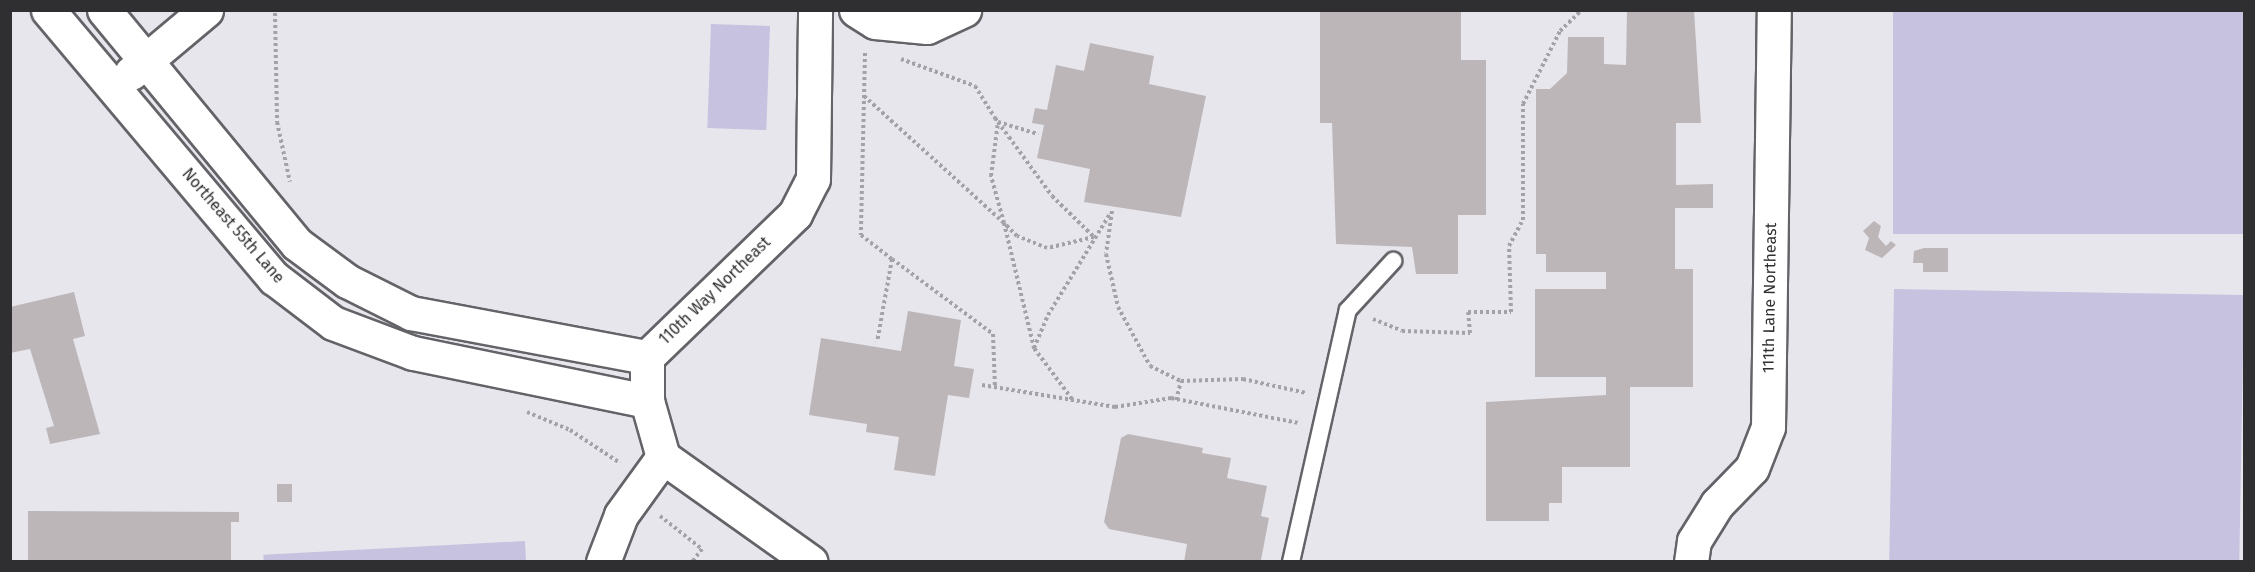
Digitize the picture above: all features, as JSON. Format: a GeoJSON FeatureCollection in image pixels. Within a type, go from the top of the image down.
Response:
{"type":"FeatureCollection","features":[{"type":"Feature","properties":{"kind":"street","name":"Northeast 55th Lane"},"geometry":{"type":"LineString","coordinates":[[48,10],[274,278],[333,323],[413,353],[647,401]]}},
{"type":"Feature","properties":{"kind":"street"},"geometry":{"type":"LineString","coordinates":[[104,10],[297,244],[347,280],[411,313],[647,357]]}},
{"type":"Feature","properties":{"kind":"street"},"geometry":{"type":"LineString","coordinates":[[113,87],[206,10]]}},
{"type":"Feature","properties":{"kind":"street","name":"110th Way Northeast"},"geometry":{"type":"LineString","coordinates":[[663,457],[647,401],[647,357],[795,214],[813,179],[815,10]]}},
{"type":"Feature","properties":{"kind":"street"},"geometry":{"type":"LineString","coordinates":[[856,10],[875,22],[927,27],[964,10]]}},
{"type":"Feature","properties":{"kind":"street","name":"111th Lane Northeast"},"geometry":{"type":"LineString","coordinates":[[1691,561],[1694,541],[1717,504],[1752,468],[1768,427],[1774,10]]}},
{"type":"Feature","properties":{"kind":"street"},"geometry":{"type":"LineString","coordinates":[[603,561],[621,515],[663,457],[811,561]]}},
{"type":"Feature","properties":{"kind":"lane"},"geometry":{"type":"LineString","coordinates":[[1291,561],[1348,310],[1393,261]]}},
{"type":"Feature","properties":{"kind":"path"},"geometry":{"type":"LineString","coordinates":[[1402,331],[1470,333],[1468,312],[1511,312],[1509,246],[1523,220],[1523,104],[1560,31],[1581,10]]}},
{"type":"Feature","properties":{"kind":"path"},"geometry":{"type":"LineString","coordinates":[[276,13],[277,122],[290,186]]}},
{"type":"Feature","properties":{"kind":"path"},"geometry":{"type":"LineString","coordinates":[[873,53],[865,52],[861,235],[993,334],[995,388]]}},
{"type":"Feature","properties":{"kind":"path"},"geometry":{"type":"LineString","coordinates":[[891,57],[946,72],[975,86],[998,122],[1052,196],[1094,237]]}},
{"type":"Feature","properties":{"kind":"path"},"geometry":{"type":"LineString","coordinates":[[864,96],[1017,236],[1047,248],[1094,237]]}},
{"type":"Feature","properties":{"kind":"path"},"geometry":{"type":"LineString","coordinates":[[998,122],[1038,134]]}},
{"type":"Feature","properties":{"kind":"path"},"geometry":{"type":"LineString","coordinates":[[998,122],[991,176],[1034,348],[1073,400]]}},
{"type":"Feature","properties":{"kind":"path"},"geometry":{"type":"LineString","coordinates":[[1034,348],[1048,315],[1112,211],[1106,254],[1118,307],[1150,366],[1181,381],[1243,379],[1328,398]]}},
{"type":"Feature","properties":{"kind":"path"},"geometry":{"type":"LineString","coordinates":[[878,342],[892,259]]}},
{"type":"Feature","properties":{"kind":"path"},"geometry":{"type":"LineString","coordinates":[[1176,400],[1181,381]]}},
{"type":"Feature","properties":{"kind":"path"},"geometry":{"type":"LineString","coordinates":[[982,385],[1115,407],[1176,400],[1322,428]]}},
{"type":"Feature","properties":{"kind":"path"},"geometry":{"type":"LineString","coordinates":[[519,409],[570,430],[626,467]]}},
{"type":"Feature","properties":{"kind":"path"},"geometry":{"type":"LineString","coordinates":[[660,516],[702,549],[692,561]]}},
{"type":"Feature","properties":{"kind":"shaded area"},"geometry":{"type":"Polygon","coordinates":[[[1893,11],[2244,11],[2244,234],[1893,234],[1893,11]]]}},
{"type":"Feature","properties":{"kind":"shaded area"},"geometry":{"type":"Polygon","coordinates":[[[711,24],[770,26],[766,130],[707,128],[711,24]]]}},
{"type":"Feature","properties":{"kind":"shaded area"},"geometry":{"type":"Polygon","coordinates":[[[1894,289],[2244,295],[2239,562],[1889,561],[1894,289]]]}},
{"type":"Feature","properties":{"kind":"shaded area"},"geometry":{"type":"Polygon","coordinates":[[[525,541],[526,561],[264,562],[263,555],[525,541]]]}},
{"type":"Feature","properties":{"kind":"building"},"geometry":{"type":"Polygon","coordinates":[[[1320,10],[1461,10],[1461,60],[1486,60],[1486,215],[1458,215],[1458,274],[1416,274],[1412,247],[1336,244],[1332,123],[1320,123],[1320,10]]]}},
{"type":"Feature","properties":{"kind":"building"},"geometry":{"type":"Polygon","coordinates":[[[1627,10],[1694,10],[1701,123],[1676,123],[1676,185],[1713,184],[1713,208],[1675,208],[1675,269],[1693,269],[1693,387],[1630,387],[1630,467],[1562,467],[1562,503],[1549,503],[1549,521],[1486,521],[1486,402],[1606,395],[1606,377],[1535,377],[1535,289],[1606,289],[1606,272],[1546,272],[1546,254],[1536,254],[1536,89],[1550,89],[1567,73],[1568,37],[1604,37],[1604,64],[1626,65],[1627,10]]]}},
{"type":"Feature","properties":{"kind":"building"},"geometry":{"type":"Polygon","coordinates":[[[1090,43],[1154,56],[1149,84],[1206,96],[1181,217],[1084,202],[1090,169],[1037,158],[1044,125],[1032,123],[1035,108],[1047,110],[1056,65],[1084,71],[1090,43]]]}},
{"type":"Feature","properties":{"kind":"building"},"geometry":{"type":"Polygon","coordinates":[[[1874,221],[1881,226],[1878,237],[1886,246],[1891,241],[1896,245],[1882,258],[1865,250],[1869,238],[1863,231],[1874,221]]]}},
{"type":"Feature","properties":{"kind":"building"},"geometry":{"type":"Polygon","coordinates":[[[1924,248],[1948,248],[1948,272],[1923,272],[1923,263],[1913,263],[1914,251],[1924,248]]]}},
{"type":"Feature","properties":{"kind":"building"},"geometry":{"type":"Polygon","coordinates":[[[74,292],[85,336],[73,339],[100,434],[50,444],[46,428],[54,426],[30,349],[10,353],[10,307],[74,292]]]}},
{"type":"Feature","properties":{"kind":"building"},"geometry":{"type":"Polygon","coordinates":[[[908,311],[961,320],[954,366],[974,369],[969,398],[948,395],[935,476],[894,470],[899,437],[866,432],[867,424],[809,415],[821,338],[901,351],[908,311]]]}},
{"type":"Feature","properties":{"kind":"building"},"geometry":{"type":"Polygon","coordinates":[[[1128,434],[1203,448],[1202,453],[1231,458],[1227,478],[1267,486],[1261,516],[1269,518],[1261,560],[1184,562],[1187,544],[1109,529],[1104,522],[1121,438],[1128,434]]]}},
{"type":"Feature","properties":{"kind":"building"},"geometry":{"type":"Polygon","coordinates":[[[277,484],[292,484],[292,502],[277,502],[277,484]]]}},
{"type":"Feature","properties":{"kind":"building"},"geometry":{"type":"Polygon","coordinates":[[[28,511],[239,512],[239,522],[231,522],[231,562],[28,562],[28,511]]]}}]}
